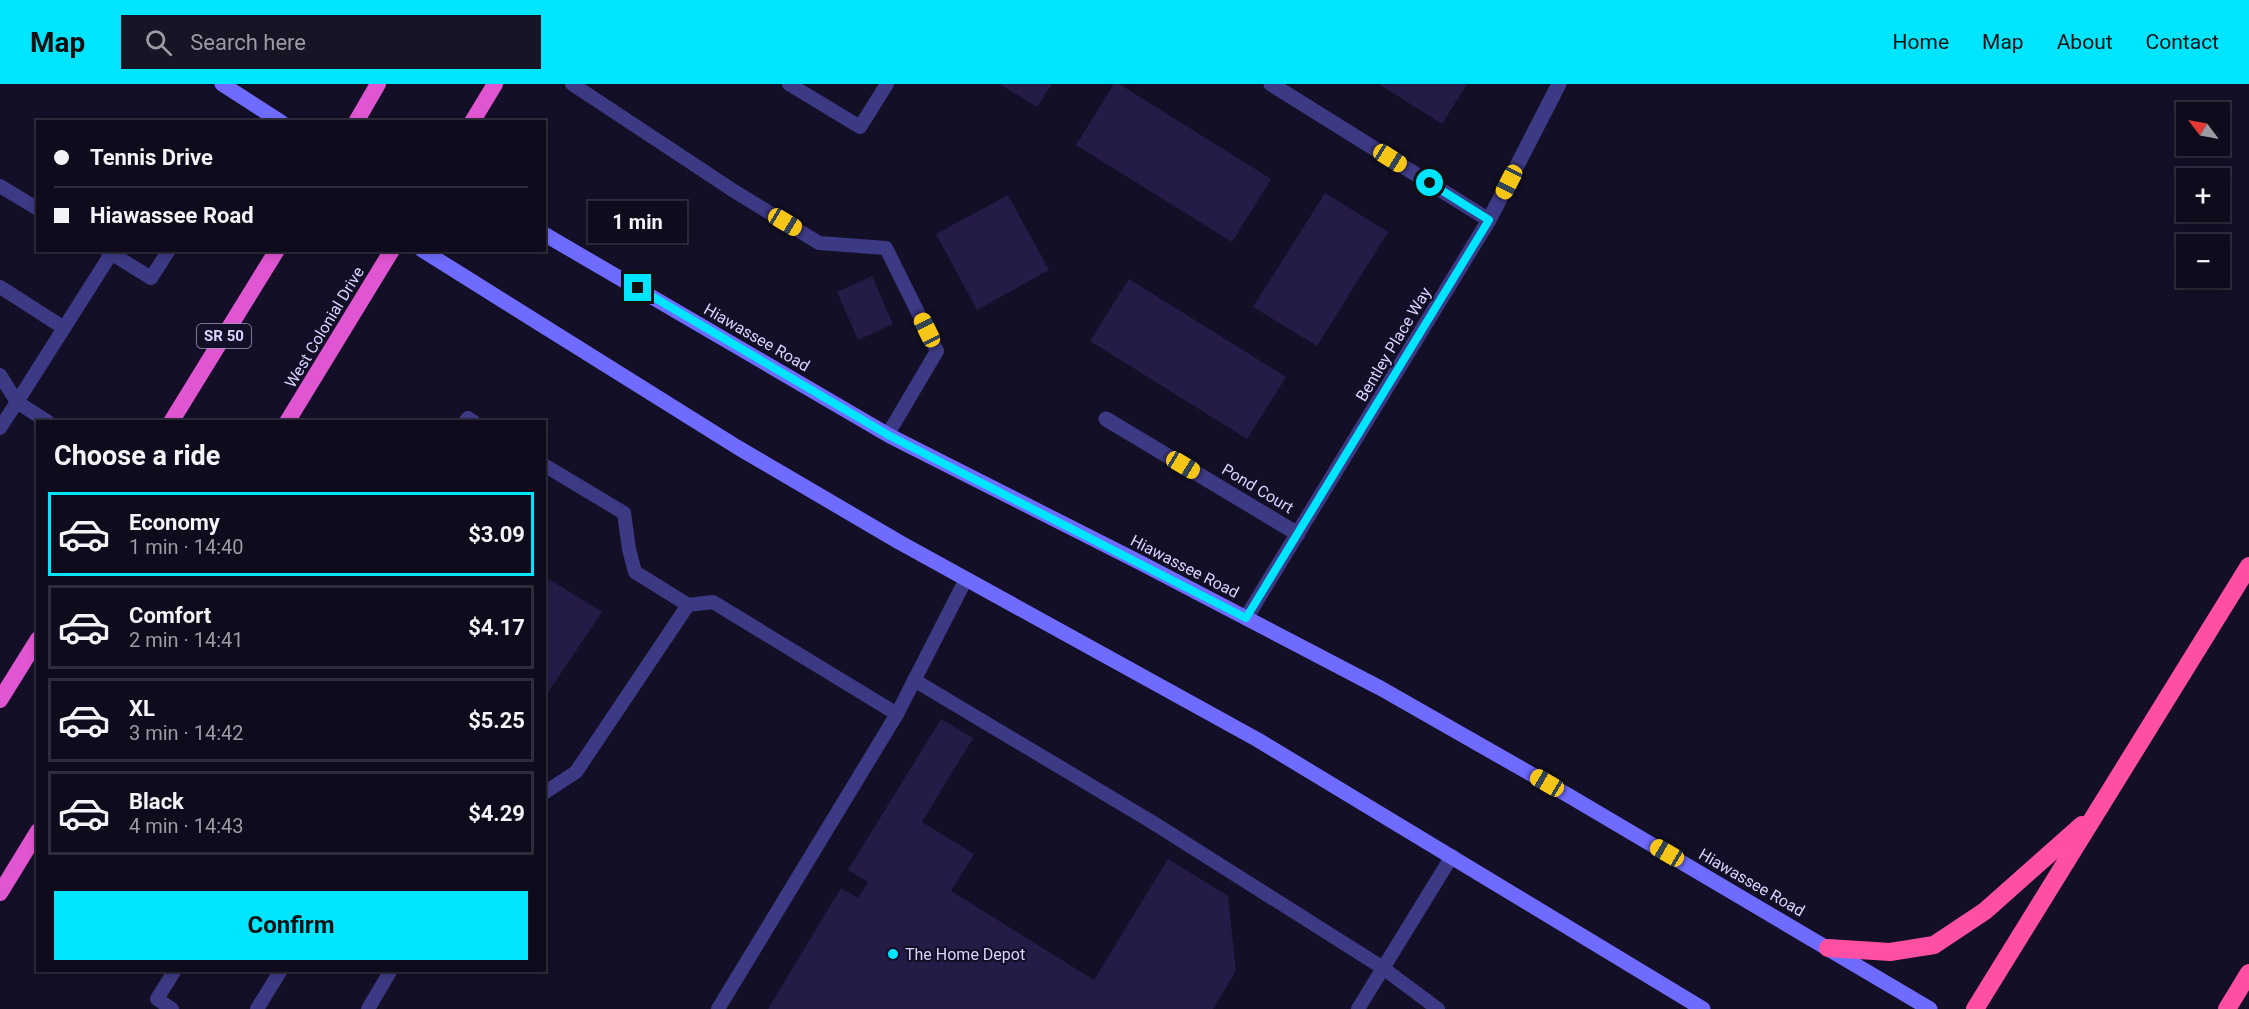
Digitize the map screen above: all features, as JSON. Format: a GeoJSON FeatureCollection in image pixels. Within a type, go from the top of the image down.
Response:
{"type":"FeatureCollection","features":[{"type":"Feature","properties":{"kind":"highway"},"geometry":{"type":"LineString","coordinates":[[357,120],[378,84]]}},
{"type":"Feature","properties":{"kind":"highway"},"geometry":{"type":"LineString","coordinates":[[473,120],[495,84]]}},
{"type":"Feature","properties":{"kind":"highway","name":"SR 50"},"geometry":{"type":"LineString","coordinates":[[172,420],[276,252]]}},
{"type":"Feature","properties":{"kind":"highway","name":"West Colonial Drive"},"geometry":{"type":"LineString","coordinates":[[288,420],[391,252]]}},
{"type":"Feature","properties":{"kind":"highway"},"geometry":{"type":"LineString","coordinates":[[1975,1009],[2249,566]]}},
{"type":"Feature","properties":{"kind":"highway"},"geometry":{"type":"LineString","coordinates":[[0,700],[36,642]]}},
{"type":"Feature","properties":{"kind":"highway"},"geometry":{"type":"LineString","coordinates":[[1828,948],[1890,952],[1934,945],[1985,911],[2097,812]]}},
{"type":"Feature","properties":{"kind":"highway"},"geometry":{"type":"LineString","coordinates":[[0,893],[36,834]]}},
{"type":"Feature","properties":{"kind":"highway"},"geometry":{"type":"LineString","coordinates":[[2227,1009],[2249,973]]}},
{"type":"Feature","properties":{"kind":"main road"},"geometry":{"type":"LineString","coordinates":[[222,84],[278,120]]}},
{"type":"Feature","properties":{"kind":"main road","name":"Hiawassee Road"},"geometry":{"type":"LineString","coordinates":[[546,235],[888,434],[1382,689],[1930,1009]]}},
{"type":"Feature","properties":{"kind":"main road"},"geometry":{"type":"LineString","coordinates":[[425,252],[737,447],[899,542],[1258,740],[1452,855],[1703,1009]]}},
{"type":"Feature","properties":{"kind":"street"},"geometry":{"type":"LineString","coordinates":[[1271,84],[1489,220]]}},
{"type":"Feature","properties":{"kind":"street","name":"Bentley Place Way"},"geometry":{"type":"LineString","coordinates":[[1246,618],[1489,220],[1559,84]]}},
{"type":"Feature","properties":{"kind":"street","name":"Pond Court"},"geometry":{"type":"LineString","coordinates":[[1106,419],[1299,534]]}},
{"type":"Feature","properties":{"kind":"lane"},"geometry":{"type":"LineString","coordinates":[[572,84],[734,191],[819,243],[886,248],[937,351],[888,434]]}},
{"type":"Feature","properties":{"kind":"lane"},"geometry":{"type":"LineString","coordinates":[[789,84],[861,127],[887,84]]}},
{"type":"Feature","properties":{"kind":"lane"},"geometry":{"type":"LineString","coordinates":[[0,186],[36,208]]}},
{"type":"Feature","properties":{"kind":"lane"},"geometry":{"type":"LineString","coordinates":[[0,429],[64,328],[108,252],[151,278],[168,252]]}},
{"type":"Feature","properties":{"kind":"lane"},"geometry":{"type":"LineString","coordinates":[[0,287],[64,328]]}},
{"type":"Feature","properties":{"kind":"lane"},"geometry":{"type":"LineString","coordinates":[[0,375],[17,402],[45,420]]}},
{"type":"Feature","properties":{"kind":"lane"},"geometry":{"type":"LineString","coordinates":[[546,466],[624,513],[635,572],[688,605],[713,602],[897,714]]}},
{"type":"Feature","properties":{"kind":"lane"},"geometry":{"type":"LineString","coordinates":[[718,1009],[897,714],[966,579]]}},
{"type":"Feature","properties":{"kind":"lane"},"geometry":{"type":"LineString","coordinates":[[546,793],[576,772],[688,605]]}},
{"type":"Feature","properties":{"kind":"lane"},"geometry":{"type":"LineString","coordinates":[[914,680],[1152,822],[1383,968],[1438,1009]]}},
{"type":"Feature","properties":{"kind":"lane"},"geometry":{"type":"LineString","coordinates":[[1358,1009],[1452,855]]}},
{"type":"Feature","properties":{"kind":"lane"},"geometry":{"type":"LineString","coordinates":[[172,1009],[157,999],[174,972]]}},
{"type":"Feature","properties":{"kind":"lane"},"geometry":{"type":"LineString","coordinates":[[257,1009],[280,972]]}},
{"type":"Feature","properties":{"kind":"lane"},"geometry":{"type":"LineString","coordinates":[[368,1009],[390,972]]}},
{"type":"Feature","properties":{"kind":"building"},"geometry":{"type":"Polygon","coordinates":[[[1000,84],[1052,84],[1037,107],[1000,84]]]}},
{"type":"Feature","properties":{"kind":"building"},"geometry":{"type":"Polygon","coordinates":[[[1114,84],[1119,84],[1271,179],[1232,242],[1076,145],[1114,84]]]}},
{"type":"Feature","properties":{"kind":"building"},"geometry":{"type":"Polygon","coordinates":[[[1379,84],[1467,84],[1442,124],[1379,84]]]}},
{"type":"Feature","properties":{"kind":"building"},"geometry":{"type":"Polygon","coordinates":[[[1325,193],[1388,232],[1317,346],[1253,307],[1325,193]]]}},
{"type":"Feature","properties":{"kind":"building"},"geometry":{"type":"Polygon","coordinates":[[[1008,195],[1049,270],[977,310],[936,234],[1008,195]]]}},
{"type":"Feature","properties":{"kind":"building"},"geometry":{"type":"Polygon","coordinates":[[[872,276],[893,324],[858,340],[837,292],[872,276]]]}},
{"type":"Feature","properties":{"kind":"building"},"geometry":{"type":"Polygon","coordinates":[[[1129,279],[1286,377],[1247,439],[1090,341],[1129,279]]]}},
{"type":"Feature","properties":{"kind":"building"},"geometry":{"type":"Polygon","coordinates":[[[546,577],[602,612],[546,695],[546,577]]]}},
{"type":"Feature","properties":{"kind":"building"},"geometry":{"type":"Polygon","coordinates":[[[941,719],[973,738],[922,822],[974,854],[951,891],[1094,980],[1168,859],[1228,896],[1236,971],[1213,1009],[768,1009],[841,888],[858,898],[868,882],[848,870],[941,719]]]}},
{"type":"Feature","properties":{"kind":"place","name":"The Home Depot"},"geometry":{"type":"Point","coordinates":[893,954]}},
{"type":"Feature","properties":{"kind":"route"},"geometry":{"type":"LineString","coordinates":[[638,288],[890,436],[1246,618],[1489,220],[1430,183]]}}]}
